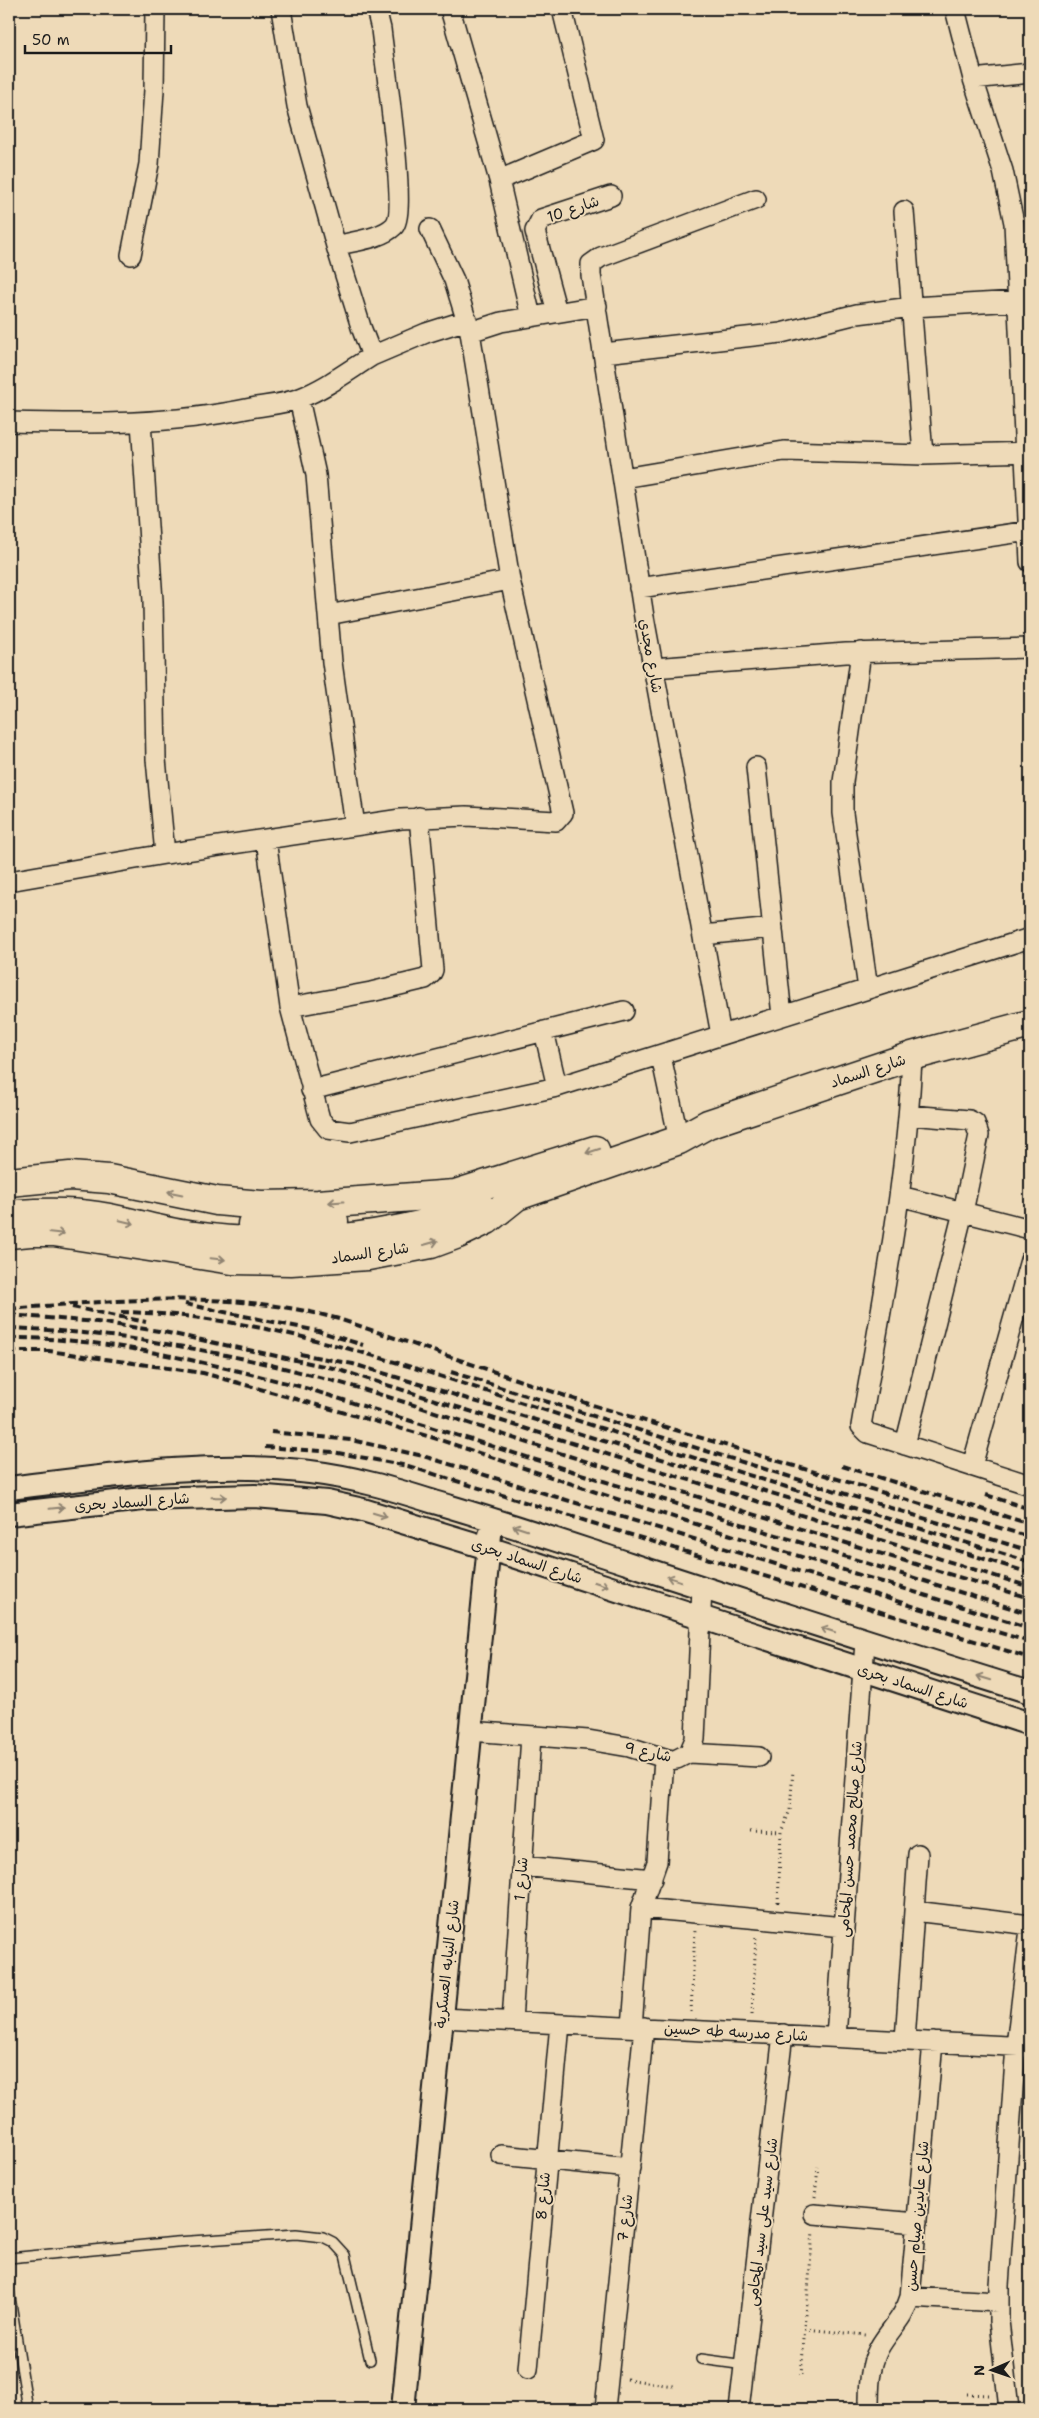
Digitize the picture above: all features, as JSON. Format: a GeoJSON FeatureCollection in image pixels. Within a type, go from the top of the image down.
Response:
{"type":"FeatureCollection","features":[{"type":"Feature","properties":{"kind":"highway","name":"شارع السماد"},"geometry":{"type":"LineString","coordinates":[[9,1182],[70,1176],[109,1179],[192,1197],[262,1205],[454,1194],[708,1124],[912,1056],[1030,1024]]}},
{"type":"Feature","properties":{"kind":"highway","name":"شارع السماد"},"geometry":{"type":"LineString","coordinates":[[9,1234],[54,1232],[232,1260],[328,1259],[368,1256],[431,1244],[487,1220],[517,1196],[677,1132]]}},
{"type":"Feature","properties":{"kind":"highway"},"geometry":{"type":"LineString","coordinates":[[9,1196],[31,1194],[92,1196],[117,1199],[225,1222],[310,1233],[394,1230],[468,1212],[517,1196]]}},
{"type":"Feature","properties":{"kind":"highway"},"geometry":{"type":"LineString","coordinates":[[9,1215],[38,1213],[90,1215],[214,1239],[251,1243],[310,1233],[383,1215],[454,1194]]}},
{"type":"Feature","properties":{"kind":"street"},"geometry":{"type":"LineString","coordinates":[[131,255],[149,164],[154,90],[155,9]]}},
{"type":"Feature","properties":{"kind":"street"},"geometry":{"type":"LineString","coordinates":[[281,9],[297,106],[336,246],[372,356]]}},
{"type":"Feature","properties":{"kind":"street"},"geometry":{"type":"LineString","coordinates":[[336,246],[379,234],[393,227],[398,220],[400,188],[376,9]]}},
{"type":"Feature","properties":{"kind":"street"},"geometry":{"type":"LineString","coordinates":[[450,9],[498,180],[531,317]]}},
{"type":"Feature","properties":{"kind":"street"},"geometry":{"type":"LineString","coordinates":[[498,180],[594,140],[562,9]]}},
{"type":"Feature","properties":{"kind":"street"},"geometry":{"type":"LineString","coordinates":[[954,9],[973,79],[1003,171],[1014,223],[1022,309],[1030,562]]}},
{"type":"Feature","properties":{"kind":"street"},"geometry":{"type":"LineString","coordinates":[[973,79],[1030,73]]}},
{"type":"Feature","properties":{"kind":"street","name":"شارع 10"},"geometry":{"type":"LineString","coordinates":[[557,312],[535,231],[538,224],[541,219],[611,196]]}},
{"type":"Feature","properties":{"kind":"street","name":"شارع مجدي"},"geometry":{"type":"LineString","coordinates":[[721,1036],[639,588],[591,275],[591,264],[601,257],[756,198]]}},
{"type":"Feature","properties":{"kind":"street"},"geometry":{"type":"LineString","coordinates":[[904,211],[923,455]]}},
{"type":"Feature","properties":{"kind":"street"},"geometry":{"type":"LineString","coordinates":[[9,881],[165,854],[419,817],[466,816],[556,821],[562,817],[563,813],[549,745],[510,580],[468,326],[454,280],[430,229]]}},
{"type":"Feature","properties":{"kind":"street"},"geometry":{"type":"LineString","coordinates":[[9,422],[141,422],[206,417],[298,399],[336,380],[372,356],[426,333],[597,306]]}},
{"type":"Feature","properties":{"kind":"street"},"geometry":{"type":"LineString","coordinates":[[604,353],[781,333],[857,314],[912,307],[1022,309]]}},
{"type":"Feature","properties":{"kind":"street"},"geometry":{"type":"LineString","coordinates":[[298,399],[316,474],[328,615],[355,826]]}},
{"type":"Feature","properties":{"kind":"street"},"geometry":{"type":"LineString","coordinates":[[9,422],[57,423]]}},
{"type":"Feature","properties":{"kind":"street"},"geometry":{"type":"LineString","coordinates":[[141,422],[154,601],[156,759],[165,854]]}},
{"type":"Feature","properties":{"kind":"street"},"geometry":{"type":"LineString","coordinates":[[623,478],[784,451],[923,455],[1028,452]]}},
{"type":"Feature","properties":{"kind":"street"},"geometry":{"type":"LineString","coordinates":[[639,588],[1030,531]]}},
{"type":"Feature","properties":{"kind":"street"},"geometry":{"type":"LineString","coordinates":[[328,615],[510,580]]}},
{"type":"Feature","properties":{"kind":"street"},"geometry":{"type":"LineString","coordinates":[[653,668],[861,652],[1030,648]]}},
{"type":"Feature","properties":{"kind":"street"},"geometry":{"type":"LineString","coordinates":[[861,652],[843,782],[843,813],[868,989]]}},
{"type":"Feature","properties":{"kind":"street"},"geometry":{"type":"LineString","coordinates":[[756,767],[782,1016]]}},
{"type":"Feature","properties":{"kind":"street"},"geometry":{"type":"LineString","coordinates":[[290,1007],[371,992],[425,979],[431,974],[419,817]]}},
{"type":"Feature","properties":{"kind":"street"},"geometry":{"type":"LineString","coordinates":[[266,840],[290,1007],[311,1090],[323,1125],[332,1131],[350,1132],[557,1087],[661,1056],[1030,938]]}},
{"type":"Feature","properties":{"kind":"street"},"geometry":{"type":"LineString","coordinates":[[702,935],[773,928]]}},
{"type":"Feature","properties":{"kind":"street"},"geometry":{"type":"LineString","coordinates":[[311,1090],[624,1011]]}},
{"type":"Feature","properties":{"kind":"street"},"geometry":{"type":"LineString","coordinates":[[544,1031],[557,1087]]}},
{"type":"Feature","properties":{"kind":"street"},"geometry":{"type":"LineString","coordinates":[[661,1056],[677,1132]]}},
{"type":"Feature","properties":{"kind":"street"},"geometry":{"type":"LineString","coordinates":[[912,1056],[910,1115],[900,1196],[861,1426],[866,1432],[1030,1485]]}},
{"type":"Feature","properties":{"kind":"street"},"geometry":{"type":"LineString","coordinates":[[905,1445],[964,1212],[978,1135],[974,1123],[969,1120],[910,1115]]}},
{"type":"Feature","properties":{"kind":"street"},"geometry":{"type":"LineString","coordinates":[[900,1196],[1030,1229]]}},
{"type":"Feature","properties":{"kind":"street"},"geometry":{"type":"LineString","coordinates":[[972,1466],[1030,1260]]}},
{"type":"Feature","properties":{"kind":"street"},"geometry":{"type":"LineString","coordinates":[[255,1468],[256,1496]]}},
{"type":"Feature","properties":{"kind":"street","name":"شارع السماد بحرى"},"geometry":{"type":"LineString","coordinates":[[9,1488],[142,1472],[255,1468],[312,1472],[372,1483],[492,1519],[865,1642],[1030,1692]]}},
{"type":"Feature","properties":{"kind":"street"},"geometry":{"type":"LineString","coordinates":[[142,1472],[144,1498]]}},
{"type":"Feature","properties":{"kind":"street","name":"شارع السماد بحرى"},"geometry":{"type":"LineString","coordinates":[[9,1514],[144,1498],[256,1496],[295,1498],[363,1510],[700,1616],[1030,1724]]}},
{"type":"Feature","properties":{"kind":"street","name":"شارع النيابه العسكرية"},"geometry":{"type":"LineString","coordinates":[[403,2409],[492,1519]]}},
{"type":"Feature","properties":{"kind":"street","name":"شارع 9"},"geometry":{"type":"LineString","coordinates":[[470,1731],[588,1740],[630,1748],[664,1758],[677,1759],[689,1753],[695,1739],[702,1588]]}},
{"type":"Feature","properties":{"kind":"street","name":"شارع صالح محمد حسن المحامى"},"geometry":{"type":"LineString","coordinates":[[836,2037],[865,1642]]}},
{"type":"Feature","properties":{"kind":"street","name":"شارع 1"},"geometry":{"type":"LineString","coordinates":[[512,2021],[531,1736]]}},
{"type":"Feature","properties":{"kind":"street"},"geometry":{"type":"LineString","coordinates":[[689,1753],[759,1757]]}},
{"type":"Feature","properties":{"kind":"street","name":"شارع 7"},"geometry":{"type":"LineString","coordinates":[[605,2409],[630,2168],[638,2027],[641,1908],[658,1856],[664,1758]]}},
{"type":"Feature","properties":{"kind":"street"},"geometry":{"type":"LineString","coordinates":[[905,2040],[918,1854]]}},
{"type":"Feature","properties":{"kind":"street"},"geometry":{"type":"LineString","coordinates":[[522,1866],[652,1879]]}},
{"type":"Feature","properties":{"kind":"street"},"geometry":{"type":"LineString","coordinates":[[641,1908],[844,1927]]}},
{"type":"Feature","properties":{"kind":"street"},"geometry":{"type":"LineString","coordinates":[[914,1911],[1030,1927],[1023,2046],[998,2302],[1009,2409]]}},
{"type":"Feature","properties":{"kind":"street","name":"شارع مدرسه طه حسين"},"geometry":{"type":"LineString","coordinates":[[442,2018],[1023,2046]]}},
{"type":"Feature","properties":{"kind":"street","name":"شارع 8"},"geometry":{"type":"LineString","coordinates":[[528,2369],[560,2024]]}},
{"type":"Feature","properties":{"kind":"street","name":"شارع سيد على سيد المحامى"},"geometry":{"type":"LineString","coordinates":[[740,2409],[783,2034]]}},
{"type":"Feature","properties":{"kind":"street","name":"شارع عابدين صيام حسن"},"geometry":{"type":"LineString","coordinates":[[869,2409],[871,2368],[886,2337],[901,2318],[910,2297],[933,2042]]}},
{"type":"Feature","properties":{"kind":"street"},"geometry":{"type":"LineString","coordinates":[[501,2155],[630,2168]]}},
{"type":"Feature","properties":{"kind":"street"},"geometry":{"type":"LineString","coordinates":[[814,2214],[917,2223]]}},
{"type":"Feature","properties":{"kind":"street"},"geometry":{"type":"LineString","coordinates":[[910,2297],[998,2302]]}},
{"type":"Feature","properties":{"kind":"lane"},"geometry":{"type":"LineString","coordinates":[[9,2258],[176,2242],[296,2234],[323,2237],[334,2242],[345,2255],[370,2360]]}},
{"type":"Feature","properties":{"kind":"lane"},"geometry":{"type":"LineString","coordinates":[[9,2291],[28,2409]]}},
{"type":"Feature","properties":{"kind":"lane"},"geometry":{"type":"LineString","coordinates":[[701,2359],[745,2365]]}},
{"type":"Feature","properties":{"kind":"path"},"geometry":{"type":"LineString","coordinates":[[777,1921],[781,1832],[790,1810],[793,1770]]}},
{"type":"Feature","properties":{"kind":"path"},"geometry":{"type":"LineString","coordinates":[[751,1831],[781,1832]]}},
{"type":"Feature","properties":{"kind":"path"},"geometry":{"type":"LineString","coordinates":[[690,2030],[696,1913]]}},
{"type":"Feature","properties":{"kind":"path"},"geometry":{"type":"LineString","coordinates":[[750,2032],[757,1919]]}},
{"type":"Feature","properties":{"kind":"path"},"geometry":{"type":"LineString","coordinates":[[801,2375],[818,2167]]}},
{"type":"Feature","properties":{"kind":"path"},"geometry":{"type":"LineString","coordinates":[[804,2330],[886,2337]]}},
{"type":"Feature","properties":{"kind":"path"},"geometry":{"type":"LineString","coordinates":[[609,2377],[673,2386]]}},
{"type":"Feature","properties":{"kind":"railway"},"geometry":{"type":"LineString","coordinates":[[9,1309],[134,1300],[216,1300],[298,1310],[339,1319],[589,1404],[1030,1537]]}},
{"type":"Feature","properties":{"kind":"railway"},"geometry":{"type":"LineString","coordinates":[[185,1304],[318,1331],[363,1345]]}},
{"type":"Feature","properties":{"kind":"railway"},"geometry":{"type":"LineString","coordinates":[[72,1307],[146,1322]]}},
{"type":"Feature","properties":{"kind":"railway"},"geometry":{"type":"LineString","coordinates":[[121,1312],[178,1315],[234,1323],[290,1334],[345,1348],[1030,1562]]}},
{"type":"Feature","properties":{"kind":"railway"},"geometry":{"type":"LineString","coordinates":[[9,1315],[97,1322],[159,1331],[333,1368],[1030,1587]]}},
{"type":"Feature","properties":{"kind":"railway"},"geometry":{"type":"LineString","coordinates":[[9,1328],[91,1334],[173,1345],[254,1361],[334,1381],[788,1525],[1030,1598]]}},
{"type":"Feature","properties":{"kind":"railway"},"geometry":{"type":"LineString","coordinates":[[9,1338],[82,1342],[157,1353],[302,1387],[1030,1614]]}},
{"type":"Feature","properties":{"kind":"railway"},"geometry":{"type":"LineString","coordinates":[[9,1351],[49,1351],[203,1373],[431,1437],[638,1506],[1030,1628]]}},
{"type":"Feature","properties":{"kind":"railway"},"geometry":{"type":"LineString","coordinates":[[300,1354],[353,1364],[1030,1573]]}},
{"type":"Feature","properties":{"kind":"railway"},"geometry":{"type":"LineString","coordinates":[[451,1372],[1030,1551]]}},
{"type":"Feature","properties":{"kind":"railway"},"geometry":{"type":"LineString","coordinates":[[271,1432],[351,1440],[423,1456],[1030,1642]]}},
{"type":"Feature","properties":{"kind":"railway"},"geometry":{"type":"LineString","coordinates":[[265,1447],[333,1452],[408,1466],[1030,1658]]}},
{"type":"Feature","properties":{"kind":"railway"},"geometry":{"type":"LineString","coordinates":[[842,1466],[1030,1524]]}},
{"type":"Feature","properties":{"kind":"railway"},"geometry":{"type":"LineString","coordinates":[[986,1495],[1030,1509]]}}]}
